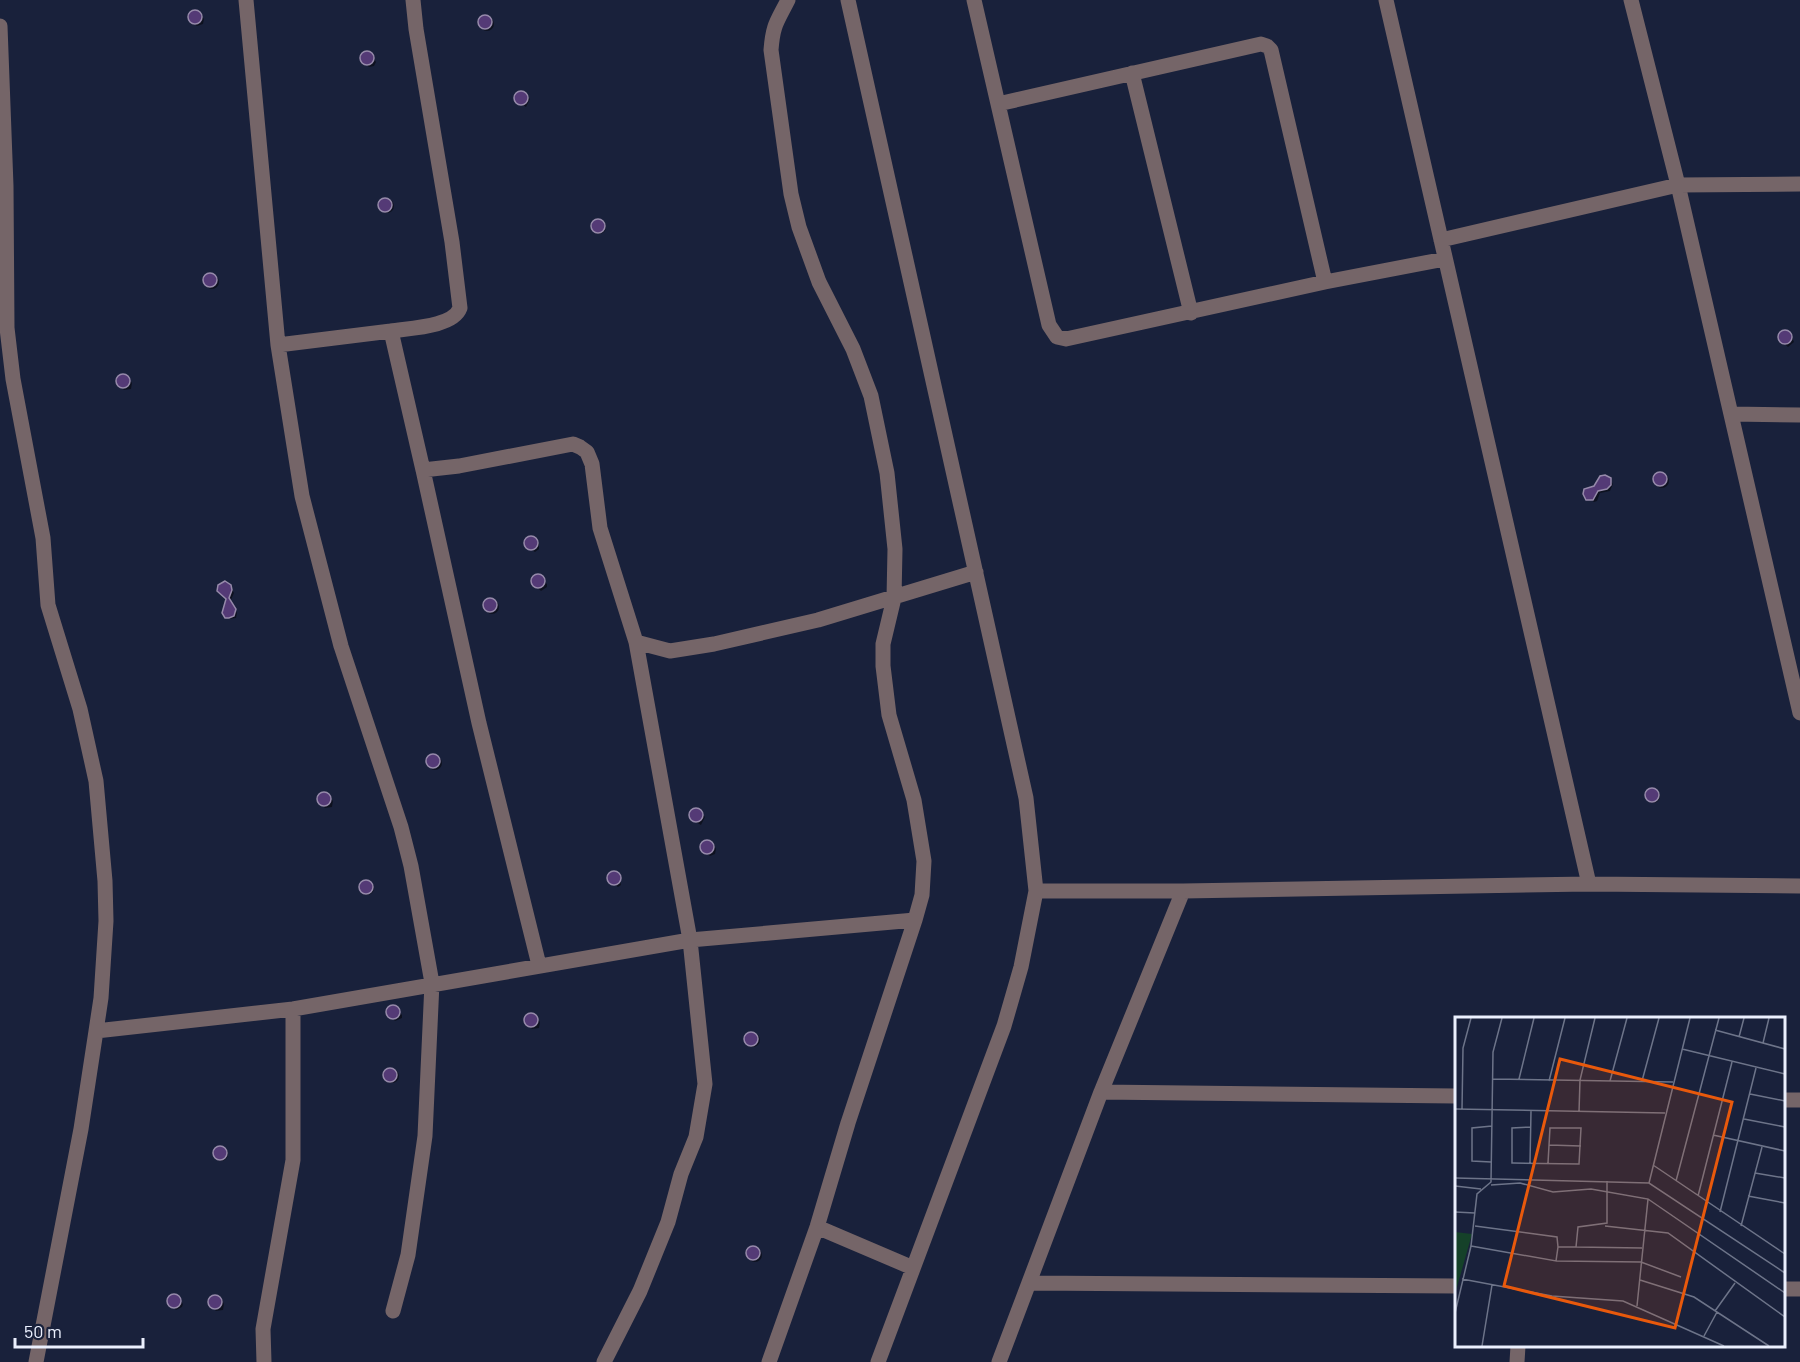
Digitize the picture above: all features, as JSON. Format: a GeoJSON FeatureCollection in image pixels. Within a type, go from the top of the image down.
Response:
{"type":"FeatureCollection","features":[{"type":"Feature","properties":{"kind":"street"},"geometry":{"type":"LineString","coordinates":[[246,0],[278,345],[302,496],[341,645],[401,827],[411,866],[432,983],[425,1136],[408,1255],[393,1311]]}},
{"type":"Feature","properties":{"kind":"street"},"geometry":{"type":"LineString","coordinates":[[278,345],[391,331],[448,321],[456,315],[460,308],[454,252],[413,0]]}},
{"type":"Feature","properties":{"kind":"street"},"geometry":{"type":"LineString","coordinates":[[769,1362],[817,1227],[915,920],[922,895],[924,861],[914,800],[889,715],[883,666],[883,644],[894,598],[895,549],[887,473],[871,396],[853,349],[819,282],[799,227],[791,194],[771,50],[772,31],[778,15],[788,0]]}},
{"type":"Feature","properties":{"kind":"street"},"geometry":{"type":"LineString","coordinates":[[848,0],[1026,798],[1036,891],[1021,967],[1004,1026],[878,1362]]}},
{"type":"Feature","properties":{"kind":"street"},"geometry":{"type":"LineString","coordinates":[[975,0],[1049,324],[1057,337],[1066,339],[1325,282],[1445,259]]}},
{"type":"Feature","properties":{"kind":"street"},"geometry":{"type":"LineString","coordinates":[[1386,0],[1589,884]]}},
{"type":"Feature","properties":{"kind":"street"},"geometry":{"type":"LineString","coordinates":[[1631,0],[1678,185],[1731,414],[1793,650],[1800,712]]}},
{"type":"Feature","properties":{"kind":"street"},"geometry":{"type":"LineString","coordinates":[[0,26],[8,328],[13,380],[43,538],[48,605],[80,709],[96,781],[102,835],[106,921],[100,998],[81,1128],[36,1362]]}},
{"type":"Feature","properties":{"kind":"street"},"geometry":{"type":"LineString","coordinates":[[998,104],[1261,44],[1267,46],[1271,50],[1325,282]]}},
{"type":"Feature","properties":{"kind":"street"},"geometry":{"type":"LineString","coordinates":[[1132,73],[1191,313]]}},
{"type":"Feature","properties":{"kind":"street"},"geometry":{"type":"LineString","coordinates":[[1441,240],[1678,185],[1800,184]]}},
{"type":"Feature","properties":{"kind":"street"},"geometry":{"type":"LineString","coordinates":[[391,331],[479,723],[539,965]]}},
{"type":"Feature","properties":{"kind":"street"},"geometry":{"type":"LineString","coordinates":[[1731,414],[1800,415]]}},
{"type":"Feature","properties":{"kind":"street"},"geometry":{"type":"LineString","coordinates":[[423,470],[459,466],[573,444],[580,447],[586,452],[591,464],[600,528],[636,642],[690,940],[704,1074],[699,1128],[658,1249],[640,1291],[604,1362]]}},
{"type":"Feature","properties":{"kind":"street"},"geometry":{"type":"LineString","coordinates":[[636,642],[670,651],[818,620],[976,572]]}},
{"type":"Feature","properties":{"kind":"street"},"geometry":{"type":"LineString","coordinates":[[1036,891],[1183,891],[1589,884],[1800,886]]}},
{"type":"Feature","properties":{"kind":"street"},"geometry":{"type":"LineString","coordinates":[[999,1362],[1101,1092],[1183,891]]}},
{"type":"Feature","properties":{"kind":"street"},"geometry":{"type":"LineString","coordinates":[[96,1031],[293,1009],[432,983],[690,940],[915,920]]}},
{"type":"Feature","properties":{"kind":"street"},"geometry":{"type":"LineString","coordinates":[[264,1362],[263,1329],[293,1160],[293,1009]]}},
{"type":"Feature","properties":{"kind":"street"},"geometry":{"type":"LineString","coordinates":[[1101,1092],[1455,1096]]}},
{"type":"Feature","properties":{"kind":"street"},"geometry":{"type":"LineString","coordinates":[[817,1227],[913,1268]]}},
{"type":"Feature","properties":{"kind":"street"},"geometry":{"type":"LineString","coordinates":[[1030,1283],[1455,1286]]}},
{"type":"Feature","properties":{"kind":"street"},"geometry":{"type":"LineString","coordinates":[[1517,1362],[1518,1347]]}},
{"type":"Feature","properties":{"kind":"building"},"geometry":{"type":"Polygon","coordinates":[[[192,10],[198,10],[202,17],[198,24],[192,24],[188,20],[188,14],[192,10]]]}},
{"type":"Feature","properties":{"kind":"building"},"geometry":{"type":"Polygon","coordinates":[[[482,15],[488,15],[492,22],[488,29],[482,29],[478,25],[478,19],[482,15]]]}},
{"type":"Feature","properties":{"kind":"building"},"geometry":{"type":"Polygon","coordinates":[[[364,51],[370,51],[374,58],[370,65],[364,65],[360,61],[360,55],[364,51]]]}},
{"type":"Feature","properties":{"kind":"building"},"geometry":{"type":"Polygon","coordinates":[[[518,91],[524,91],[528,98],[524,105],[518,105],[514,101],[514,95],[518,91]]]}},
{"type":"Feature","properties":{"kind":"building"},"geometry":{"type":"Polygon","coordinates":[[[382,198],[388,198],[392,205],[388,212],[382,212],[378,208],[378,202],[382,198]]]}},
{"type":"Feature","properties":{"kind":"building"},"geometry":{"type":"Polygon","coordinates":[[[595,219],[601,219],[605,226],[601,233],[595,233],[591,229],[591,223],[595,219]]]}},
{"type":"Feature","properties":{"kind":"building"},"geometry":{"type":"Polygon","coordinates":[[[207,273],[213,273],[217,280],[213,287],[207,287],[203,283],[203,277],[207,273]]]}},
{"type":"Feature","properties":{"kind":"building"},"geometry":{"type":"Polygon","coordinates":[[[1782,330],[1788,330],[1792,337],[1788,344],[1782,344],[1778,340],[1778,334],[1782,330]]]}},
{"type":"Feature","properties":{"kind":"building"},"geometry":{"type":"Polygon","coordinates":[[[120,374],[126,374],[130,381],[126,388],[120,388],[116,384],[116,378],[120,374]]]}},
{"type":"Feature","properties":{"kind":"building"},"geometry":{"type":"Polygon","coordinates":[[[1657,472],[1663,472],[1667,479],[1663,486],[1657,486],[1653,482],[1653,476],[1657,472]]]}},
{"type":"Feature","properties":{"kind":"building"},"geometry":{"type":"Polygon","coordinates":[[[1605,475],[1611,478],[1611,485],[1607,489],[1598,491],[1593,500],[1586,500],[1583,494],[1584,489],[1594,486],[1600,476],[1605,475]]]}},
{"type":"Feature","properties":{"kind":"building"},"geometry":{"type":"Polygon","coordinates":[[[528,536],[534,536],[538,543],[534,550],[528,550],[524,546],[524,540],[528,536]]]}},
{"type":"Feature","properties":{"kind":"building"},"geometry":{"type":"Polygon","coordinates":[[[535,574],[541,574],[545,581],[541,588],[535,588],[531,584],[531,578],[535,574]]]}},
{"type":"Feature","properties":{"kind":"building"},"geometry":{"type":"Polygon","coordinates":[[[225,581],[231,585],[229,598],[236,609],[234,616],[229,618],[225,618],[222,613],[226,599],[217,591],[218,585],[225,581]]]}},
{"type":"Feature","properties":{"kind":"building"},"geometry":{"type":"Polygon","coordinates":[[[487,598],[493,598],[497,605],[493,612],[487,612],[483,608],[483,602],[487,598]]]}},
{"type":"Feature","properties":{"kind":"building"},"geometry":{"type":"Polygon","coordinates":[[[430,754],[436,754],[440,761],[436,768],[430,768],[426,764],[426,758],[430,754]]]}},
{"type":"Feature","properties":{"kind":"building"},"geometry":{"type":"Polygon","coordinates":[[[1649,788],[1655,788],[1659,795],[1655,802],[1649,802],[1645,798],[1645,792],[1649,788]]]}},
{"type":"Feature","properties":{"kind":"building"},"geometry":{"type":"Polygon","coordinates":[[[321,792],[327,792],[331,799],[327,806],[321,806],[317,802],[317,796],[321,792]]]}},
{"type":"Feature","properties":{"kind":"building"},"geometry":{"type":"Polygon","coordinates":[[[693,808],[699,808],[703,815],[699,822],[693,822],[689,818],[689,812],[693,808]]]}},
{"type":"Feature","properties":{"kind":"building"},"geometry":{"type":"Polygon","coordinates":[[[704,840],[710,840],[714,847],[710,854],[704,854],[700,850],[700,844],[704,840]]]}},
{"type":"Feature","properties":{"kind":"building"},"geometry":{"type":"Polygon","coordinates":[[[611,871],[617,871],[621,878],[617,885],[611,885],[607,881],[607,875],[611,871]]]}},
{"type":"Feature","properties":{"kind":"building"},"geometry":{"type":"Polygon","coordinates":[[[363,880],[369,880],[373,887],[369,894],[363,894],[359,890],[359,884],[363,880]]]}},
{"type":"Feature","properties":{"kind":"building"},"geometry":{"type":"Polygon","coordinates":[[[390,1005],[396,1005],[400,1012],[396,1019],[390,1019],[386,1015],[386,1009],[390,1005]]]}},
{"type":"Feature","properties":{"kind":"building"},"geometry":{"type":"Polygon","coordinates":[[[528,1013],[534,1013],[538,1020],[534,1027],[528,1027],[524,1023],[524,1017],[528,1013]]]}},
{"type":"Feature","properties":{"kind":"building"},"geometry":{"type":"Polygon","coordinates":[[[748,1032],[754,1032],[758,1039],[754,1046],[748,1046],[744,1042],[744,1036],[748,1032]]]}},
{"type":"Feature","properties":{"kind":"building"},"geometry":{"type":"Polygon","coordinates":[[[387,1068],[393,1068],[397,1075],[393,1082],[387,1082],[383,1078],[383,1072],[387,1068]]]}},
{"type":"Feature","properties":{"kind":"building"},"geometry":{"type":"Polygon","coordinates":[[[217,1146],[223,1146],[227,1153],[223,1160],[217,1160],[213,1156],[213,1150],[217,1146]]]}},
{"type":"Feature","properties":{"kind":"building"},"geometry":{"type":"Polygon","coordinates":[[[750,1246],[756,1246],[760,1253],[756,1260],[750,1260],[746,1256],[746,1250],[750,1246]]]}},
{"type":"Feature","properties":{"kind":"building"},"geometry":{"type":"Polygon","coordinates":[[[171,1294],[177,1294],[181,1301],[177,1308],[171,1308],[167,1304],[167,1298],[171,1294]]]}},
{"type":"Feature","properties":{"kind":"building"},"geometry":{"type":"Polygon","coordinates":[[[212,1295],[218,1295],[222,1302],[218,1309],[212,1309],[208,1305],[208,1299],[212,1295]]]}}]}
